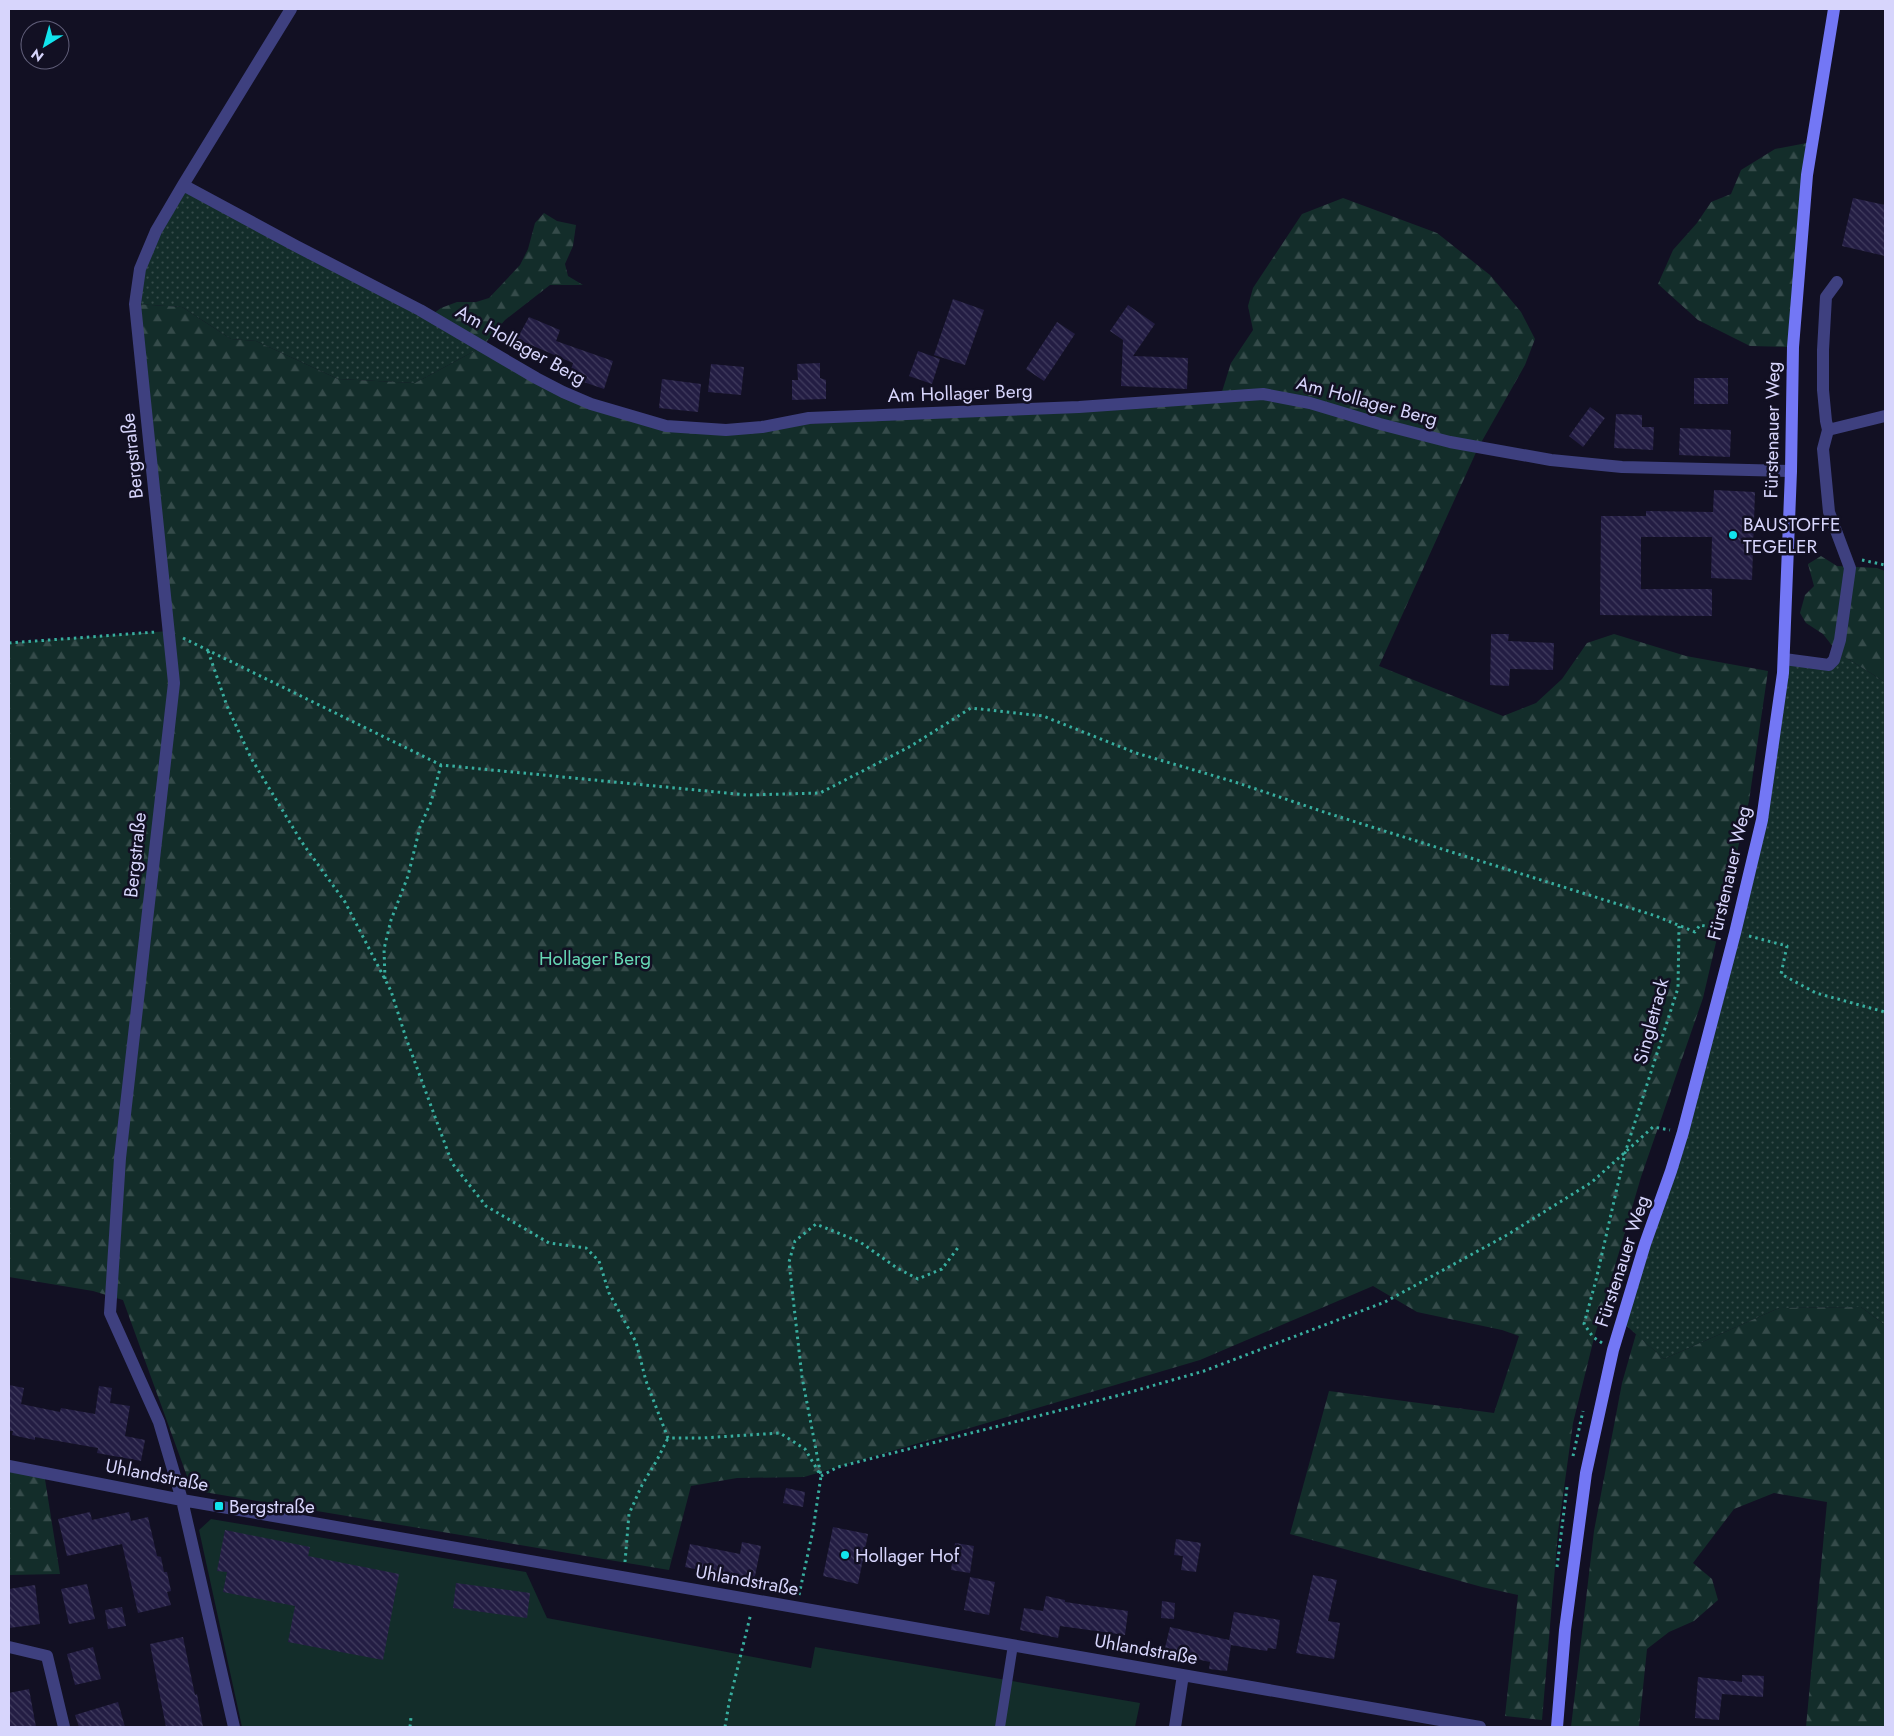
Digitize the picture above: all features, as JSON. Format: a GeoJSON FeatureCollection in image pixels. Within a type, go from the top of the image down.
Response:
{"type":"FeatureCollection","features":[{"type":"Feature","properties":{"kind":"street","name":"Bergstraße"},"geometry":{"type":"LineString","coordinates":[[234,1727],[182,1500],[159,1422],[110,1313],[120,1158],[174,683],[135,304],[140,269],[156,231],[182,185],[291,9]]}},
{"type":"Feature","properties":{"kind":"street","name":"Fürstenauer Weg"},"geometry":{"type":"LineString","coordinates":[[1557,1727],[1565,1630],[1586,1473],[1613,1350],[1645,1244],[1683,1132],[1735,933],[1762,820],[1784,659],[1791,471],[1793,347],[1807,174],[1834,9]]}},
{"type":"Feature","properties":{"kind":"street","name":"Am Hollager Berg"},"geometry":{"type":"LineString","coordinates":[[182,185],[420,310],[563,392],[591,404],[666,426],[726,430],[762,427],[809,418],[1079,407],[1263,394],[1310,404],[1450,442],[1551,460],[1622,467],[1791,471]]}},
{"type":"Feature","properties":{"kind":"street"},"geometry":{"type":"LineString","coordinates":[[1784,659],[1829,664],[1834,660],[1840,640],[1850,568],[1829,512],[1823,448],[1828,430],[1823,390],[1826,297],[1837,282]]}},
{"type":"Feature","properties":{"kind":"street"},"geometry":{"type":"LineString","coordinates":[[1828,430],[1885,416]]}},
{"type":"Feature","properties":{"kind":"street","name":"Uhlandstraße"},"geometry":{"type":"LineString","coordinates":[[9,1466],[182,1500],[1480,1727]]}},
{"type":"Feature","properties":{"kind":"street"},"geometry":{"type":"LineString","coordinates":[[9,1647],[47,1656],[64,1727]]}},
{"type":"Feature","properties":{"kind":"street"},"geometry":{"type":"LineString","coordinates":[[1175,1727],[1183,1675]]}},
{"type":"Feature","properties":{"kind":"lane"},"geometry":{"type":"LineString","coordinates":[[1000,1727],[1013,1645]]}},
{"type":"Feature","properties":{"kind":"path"},"geometry":{"type":"LineString","coordinates":[[1847,560],[1853,558],[1885,565]]}},
{"type":"Feature","properties":{"kind":"path"},"geometry":{"type":"LineString","coordinates":[[9,643],[169,631],[441,765],[747,794],[820,793],[911,746],[972,708],[1044,716],[1136,753],[1235,782],[1327,813],[1656,916],[1695,932],[1700,925],[1718,928]]}},
{"type":"Feature","properties":{"kind":"path"},"geometry":{"type":"LineString","coordinates":[[208,650],[227,706],[251,758],[301,841],[345,902],[391,991],[406,1038],[452,1163],[486,1206],[549,1243],[586,1248],[599,1261],[609,1293],[636,1342],[646,1381],[668,1438],[642,1485],[629,1514],[623,1578]]}},
{"type":"Feature","properties":{"kind":"path"},"geometry":{"type":"LineString","coordinates":[[385,979],[384,949],[391,920],[408,876],[420,827],[431,802],[441,765]]}},
{"type":"Feature","properties":{"kind":"path","name":"Singletrack"},"geometry":{"type":"LineString","coordinates":[[1613,1350],[1593,1337],[1584,1324],[1625,1153],[1678,988],[1679,926]]}},
{"type":"Feature","properties":{"kind":"path"},"geometry":{"type":"LineString","coordinates":[[1760,939],[1786,946],[1781,974],[1816,993],[1885,1012]]}},
{"type":"Feature","properties":{"kind":"path"},"geometry":{"type":"LineString","coordinates":[[821,1476],[838,1467],[1111,1398],[1204,1371],[1385,1302],[1516,1230],[1592,1182],[1653,1127],[1683,1132]]}},
{"type":"Feature","properties":{"kind":"path"},"geometry":{"type":"LineString","coordinates":[[796,1608],[813,1530],[821,1476],[802,1377],[793,1310],[789,1262],[795,1241],[816,1224],[860,1242],[897,1268],[918,1279],[942,1269],[960,1245]]}},
{"type":"Feature","properties":{"kind":"path"},"geometry":{"type":"LineString","coordinates":[[668,1438],[702,1438],[780,1433],[805,1449],[821,1476]]}},
{"type":"Feature","properties":{"kind":"path"},"geometry":{"type":"LineString","coordinates":[[725,1727],[754,1600]]}},
{"type":"Feature","properties":{"kind":"path"},"geometry":{"type":"LineString","coordinates":[[410,1727],[411,1717]]}},
{"type":"Feature","properties":{"kind":"green space"},"geometry":{"type":"Polygon","coordinates":[[[1812,142],[1793,347],[1750,346],[1698,320],[1658,284],[1673,250],[1697,223],[1711,202],[1731,194],[1741,170],[1775,149],[1812,142]]]}},
{"type":"Feature","properties":{"kind":"green space"},"geometry":{"type":"Polygon","coordinates":[[[183,185],[482,347],[415,383],[338,379],[256,341],[231,339],[182,307],[135,304],[140,269],[183,185]]]}},
{"type":"Feature","properties":{"kind":"green space","name":"Hollager Berg"},"geometry":{"type":"Polygon","coordinates":[[[1343,198],[1437,233],[1490,275],[1521,312],[1535,339],[1525,365],[1478,448],[1379,666],[1503,716],[1536,703],[1562,679],[1587,643],[1614,634],[1686,656],[1768,671],[1749,801],[1703,998],[1641,1177],[1594,1338],[1573,1423],[1558,1532],[1542,1720],[1505,1716],[1518,1595],[1482,1587],[1290,1534],[1329,1391],[1494,1413],[1519,1336],[1502,1330],[1417,1312],[1373,1286],[1200,1360],[804,1477],[737,1478],[691,1486],[669,1570],[192,1490],[123,1300],[93,1291],[9,1277],[9,643],[169,631],[135,304],[182,307],[231,339],[256,341],[338,379],[415,383],[482,347],[563,392],[666,426],[762,427],[1220,398],[1231,363],[1253,330],[1248,306],[1253,288],[1302,214],[1343,198]]]}},
{"type":"Feature","properties":{"kind":"green space"},"geometry":{"type":"Polygon","coordinates":[[[544,213],[557,221],[576,225],[573,246],[565,264],[568,276],[583,285],[550,285],[505,320],[482,347],[430,316],[441,308],[457,302],[476,302],[489,298],[520,265],[528,249],[535,223],[544,213]]]}},
{"type":"Feature","properties":{"kind":"green space"},"geometry":{"type":"Polygon","coordinates":[[[1821,556],[1837,566],[1877,568],[1885,571],[1885,682],[1837,652],[1823,634],[1806,623],[1800,613],[1805,595],[1814,586],[1808,564],[1821,556]]]}},
{"type":"Feature","properties":{"kind":"green space"},"geometry":{"type":"Polygon","coordinates":[[[1837,652],[1885,682],[1885,1325],[1861,1307],[1779,1308],[1664,1359],[1621,1321],[1645,1244],[1746,887],[1784,659],[1829,665],[1837,652]]]}},
{"type":"Feature","properties":{"kind":"green space"},"geometry":{"type":"Polygon","coordinates":[[[1861,1307],[1885,1325],[1885,1727],[1806,1727],[1827,1502],[1774,1493],[1734,1509],[1693,1563],[1712,1579],[1718,1600],[1694,1621],[1669,1632],[1647,1649],[1639,1727],[1571,1727],[1594,1531],[1622,1383],[1636,1334],[1664,1359],[1779,1308],[1861,1307]]]}},
{"type":"Feature","properties":{"kind":"green space"},"geometry":{"type":"Polygon","coordinates":[[[9,1466],[44,1473],[60,1574],[9,1575],[9,1466]]]}},
{"type":"Feature","properties":{"kind":"green space"},"geometry":{"type":"Polygon","coordinates":[[[211,1519],[526,1572],[547,1618],[811,1668],[815,1647],[1140,1703],[1135,1727],[242,1727],[199,1530],[211,1519]]]}},
{"type":"Feature","properties":{"kind":"building"},"geometry":{"type":"Polygon","coordinates":[[[1853,198],[1885,205],[1885,256],[1842,246],[1853,198]]]}},
{"type":"Feature","properties":{"kind":"building"},"geometry":{"type":"Polygon","coordinates":[[[953,299],[984,310],[965,365],[934,355],[953,299]]]}},
{"type":"Feature","properties":{"kind":"building"},"geometry":{"type":"Polygon","coordinates":[[[1128,305],[1155,324],[1133,356],[1188,358],[1187,389],[1121,386],[1123,340],[1110,331],[1128,305]]]}},
{"type":"Feature","properties":{"kind":"building"},"geometry":{"type":"Polygon","coordinates":[[[529,317],[560,330],[556,341],[613,361],[604,389],[569,377],[573,363],[517,339],[529,317]]]}},
{"type":"Feature","properties":{"kind":"building"},"geometry":{"type":"Polygon","coordinates":[[[1057,322],[1075,334],[1044,381],[1026,369],[1057,322]]]}},
{"type":"Feature","properties":{"kind":"building"},"geometry":{"type":"Polygon","coordinates":[[[918,351],[940,359],[932,384],[909,376],[918,351]]]}},
{"type":"Feature","properties":{"kind":"building"},"geometry":{"type":"Polygon","coordinates":[[[820,363],[820,378],[826,380],[826,399],[792,400],[792,380],[798,380],[797,364],[820,363]]]}},
{"type":"Feature","properties":{"kind":"building"},"geometry":{"type":"Polygon","coordinates":[[[711,364],[744,367],[741,395],[708,392],[711,364]]]}},
{"type":"Feature","properties":{"kind":"building"},"geometry":{"type":"Polygon","coordinates":[[[1694,378],[1728,378],[1728,404],[1694,404],[1694,378]]]}},
{"type":"Feature","properties":{"kind":"building"},"geometry":{"type":"Polygon","coordinates":[[[662,379],[701,384],[698,412],[659,408],[662,379]]]}},
{"type":"Feature","properties":{"kind":"building"},"geometry":{"type":"Polygon","coordinates":[[[1590,407],[1605,418],[1583,447],[1569,436],[1590,407]]]}},
{"type":"Feature","properties":{"kind":"building"},"geometry":{"type":"Polygon","coordinates":[[[1616,414],[1642,415],[1642,427],[1654,427],[1653,450],[1614,448],[1616,414]]]}},
{"type":"Feature","properties":{"kind":"building"},"geometry":{"type":"Polygon","coordinates":[[[1680,428],[1731,430],[1730,457],[1679,455],[1680,428]]]}},
{"type":"Feature","properties":{"kind":"building"},"geometry":{"type":"Polygon","coordinates":[[[1714,490],[1755,492],[1752,580],[1711,578],[1712,537],[1641,537],[1641,589],[1712,589],[1712,616],[1600,615],[1601,516],[1646,516],[1646,511],[1713,512],[1714,490]]]}},
{"type":"Feature","properties":{"kind":"building"},"geometry":{"type":"Polygon","coordinates":[[[1491,634],[1509,634],[1508,641],[1554,643],[1553,670],[1510,669],[1509,686],[1490,685],[1491,634]]]}},
{"type":"Feature","properties":{"kind":"building"},"geometry":{"type":"Polygon","coordinates":[[[9,1385],[24,1388],[21,1404],[60,1412],[61,1408],[95,1414],[99,1386],[112,1388],[110,1403],[130,1406],[125,1436],[145,1440],[141,1461],[97,1453],[98,1448],[35,1437],[35,1440],[12,1435],[13,1431],[9,1431],[9,1385]]]}},
{"type":"Feature","properties":{"kind":"building"},"geometry":{"type":"Polygon","coordinates":[[[786,1488],[805,1492],[803,1507],[783,1503],[786,1488]]]}},
{"type":"Feature","properties":{"kind":"building"},"geometry":{"type":"Polygon","coordinates":[[[90,1512],[92,1520],[129,1512],[131,1521],[148,1517],[157,1556],[161,1557],[164,1572],[167,1572],[171,1591],[167,1592],[171,1605],[138,1613],[122,1544],[67,1556],[58,1519],[90,1512]]]}},
{"type":"Feature","properties":{"kind":"building","name":"Hollager Hof"},"geometry":{"type":"Polygon","coordinates":[[[833,1527],[868,1534],[858,1584],[823,1576],[833,1527]]]}},
{"type":"Feature","properties":{"kind":"building"},"geometry":{"type":"Polygon","coordinates":[[[225,1530],[310,1547],[308,1556],[399,1574],[383,1660],[288,1642],[295,1606],[223,1592],[227,1572],[217,1571],[225,1530]]]}},
{"type":"Feature","properties":{"kind":"building"},"geometry":{"type":"Polygon","coordinates":[[[1176,1539],[1201,1543],[1196,1572],[1181,1570],[1183,1556],[1174,1555],[1176,1539]]]}},
{"type":"Feature","properties":{"kind":"building"},"geometry":{"type":"Polygon","coordinates":[[[742,1542],[761,1546],[754,1581],[685,1567],[690,1544],[740,1554],[742,1542]]]}},
{"type":"Feature","properties":{"kind":"building"},"geometry":{"type":"Polygon","coordinates":[[[955,1543],[974,1546],[970,1573],[951,1570],[955,1543]]]}},
{"type":"Feature","properties":{"kind":"building"},"geometry":{"type":"Polygon","coordinates":[[[1313,1575],[1337,1580],[1328,1621],[1340,1623],[1334,1659],[1296,1653],[1313,1575]]]}},
{"type":"Feature","properties":{"kind":"building"},"geometry":{"type":"Polygon","coordinates":[[[970,1577],[995,1582],[989,1615],[964,1610],[970,1577]]]}},
{"type":"Feature","properties":{"kind":"building"},"geometry":{"type":"Polygon","coordinates":[[[456,1583],[530,1593],[527,1618],[453,1608],[456,1583]]]}},
{"type":"Feature","properties":{"kind":"building"},"geometry":{"type":"Polygon","coordinates":[[[87,1584],[95,1619],[69,1624],[61,1589],[87,1584]]]}},
{"type":"Feature","properties":{"kind":"building"},"geometry":{"type":"Polygon","coordinates":[[[35,1585],[40,1624],[9,1628],[9,1589],[35,1585]]]}},
{"type":"Feature","properties":{"kind":"building"},"geometry":{"type":"Polygon","coordinates":[[[1046,1596],[1065,1600],[1065,1602],[1128,1611],[1125,1635],[1060,1626],[1058,1638],[1020,1630],[1024,1608],[1043,1611],[1046,1596]]]}},
{"type":"Feature","properties":{"kind":"building"},"geometry":{"type":"Polygon","coordinates":[[[1162,1601],[1175,1603],[1174,1619],[1161,1618],[1162,1601]]]}},
{"type":"Feature","properties":{"kind":"building"},"geometry":{"type":"Polygon","coordinates":[[[122,1607],[126,1626],[108,1629],[105,1610],[122,1607]]]}},
{"type":"Feature","properties":{"kind":"building"},"geometry":{"type":"Polygon","coordinates":[[[1234,1612],[1280,1620],[1276,1649],[1268,1648],[1267,1651],[1231,1645],[1227,1671],[1209,1669],[1210,1662],[1164,1652],[1170,1627],[1229,1640],[1234,1612]]]}},
{"type":"Feature","properties":{"kind":"building"},"geometry":{"type":"Polygon","coordinates":[[[183,1637],[203,1727],[166,1727],[150,1644],[183,1637]]]}},
{"type":"Feature","properties":{"kind":"building"},"geometry":{"type":"Polygon","coordinates":[[[93,1647],[101,1679],[75,1685],[67,1654],[93,1647]]]}},
{"type":"Feature","properties":{"kind":"building"},"geometry":{"type":"Polygon","coordinates":[[[1742,1675],[1764,1676],[1763,1697],[1722,1694],[1719,1720],[1695,1718],[1698,1677],[1742,1682],[1742,1675]]]}},
{"type":"Feature","properties":{"kind":"building"},"geometry":{"type":"Polygon","coordinates":[[[29,1689],[36,1727],[9,1727],[9,1693],[29,1689]]]}},
{"type":"Feature","properties":{"kind":"building"},"geometry":{"type":"Polygon","coordinates":[[[118,1702],[125,1727],[79,1727],[75,1715],[118,1702]]]}},
{"type":"Feature","properties":{"kind":"place","name":"BAUSTOFFE TEGELER"},"geometry":{"type":"Point","coordinates":[1733,535]}},
{"type":"Feature","properties":{"kind":"place","name":"Bergstraße"},"geometry":{"type":"Point","coordinates":[219,1506]}},
{"type":"Feature","properties":{"kind":"place","name":"Hollager Hof"},"geometry":{"type":"Point","coordinates":[845,1555]}}]}
